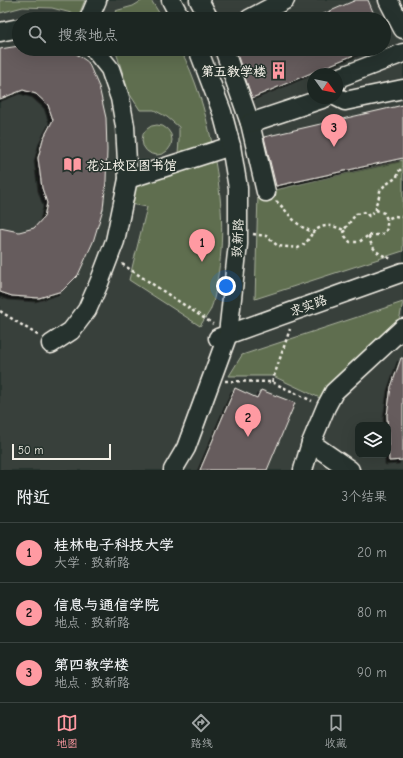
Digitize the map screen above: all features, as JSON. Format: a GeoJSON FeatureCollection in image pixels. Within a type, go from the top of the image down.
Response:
{"type":"FeatureCollection","features":[{"type":"Feature","properties":{"kind":"street"},"geometry":{"type":"LineString","coordinates":[[91,12],[97,0]]}},
{"type":"Feature","properties":{"kind":"street"},"geometry":{"type":"LineString","coordinates":[[171,0],[177,12]]}},
{"type":"Feature","properties":{"kind":"street"},"geometry":{"type":"LineString","coordinates":[[199,0],[206,12]]}},
{"type":"Feature","properties":{"kind":"street"},"geometry":{"type":"LineString","coordinates":[[262,12],[285,0]]}},
{"type":"Feature","properties":{"kind":"street"},"geometry":{"type":"LineString","coordinates":[[388,0],[403,29]]}},
{"type":"Feature","properties":{"kind":"street"},"geometry":{"type":"LineString","coordinates":[[0,32],[12,29]]}},
{"type":"Feature","properties":{"kind":"street"},"geometry":{"type":"LineString","coordinates":[[343,76],[403,53]]}},
{"type":"Feature","properties":{"kind":"street"},"geometry":{"type":"LineString","coordinates":[[51,344],[71,331],[87,310],[110,256],[128,179],[125,126],[120,98],[110,69],[100,56]]}},
{"type":"Feature","properties":{"kind":"street","name":"致新路"},"geometry":{"type":"LineString","coordinates":[[173,470],[186,448],[211,381],[221,337],[239,233],[238,188],[231,146],[222,112],[201,56]]}},
{"type":"Feature","properties":{"kind":"street"},"geometry":{"type":"LineString","coordinates":[[226,56],[250,123],[266,192]]}},
{"type":"Feature","properties":{"kind":"street"},"geometry":{"type":"LineString","coordinates":[[343,101],[345,102],[403,89]]}},
{"type":"Feature","properties":{"kind":"street"},"geometry":{"type":"LineString","coordinates":[[222,112],[243,104]]}},
{"type":"Feature","properties":{"kind":"street"},"geometry":{"type":"LineString","coordinates":[[250,123],[307,104]]}},
{"type":"Feature","properties":{"kind":"street"},"geometry":{"type":"LineString","coordinates":[[128,179],[231,146]]}},
{"type":"Feature","properties":{"kind":"street","name":"求实路"},"geometry":{"type":"LineString","coordinates":[[221,337],[401,267]]}},
{"type":"Feature","properties":{"kind":"street"},"geometry":{"type":"LineString","coordinates":[[302,470],[326,407],[334,392],[403,328]]}},
{"type":"Feature","properties":{"kind":"street"},"geometry":{"type":"LineString","coordinates":[[311,444],[350,470]]}},
{"type":"Feature","properties":{"kind":"path"},"geometry":{"type":"LineString","coordinates":[[376,210],[384,213],[387,219],[388,228],[385,233],[378,236],[369,235],[359,242],[350,242],[345,236],[344,230],[356,214],[365,212],[369,216],[376,210],[376,204],[380,197],[380,190],[397,177],[398,172],[403,167]]}},
{"type":"Feature","properties":{"kind":"path"},"geometry":{"type":"LineString","coordinates":[[266,192],[286,211],[297,225],[313,232]]}},
{"type":"Feature","properties":{"kind":"path"},"geometry":{"type":"LineString","coordinates":[[387,219],[394,216],[403,217]]}},
{"type":"Feature","properties":{"kind":"path"},"geometry":{"type":"LineString","coordinates":[[239,233],[266,236],[278,246],[298,248],[306,243],[313,232],[320,227],[326,225],[344,230]]}},
{"type":"Feature","properties":{"kind":"path"},"geometry":{"type":"LineString","coordinates":[[369,235],[370,242],[377,254],[401,267]]}},
{"type":"Feature","properties":{"kind":"path"},"geometry":{"type":"LineString","coordinates":[[110,256],[221,337]]}},
{"type":"Feature","properties":{"kind":"path"},"geometry":{"type":"LineString","coordinates":[[272,382],[296,309]]}},
{"type":"Feature","properties":{"kind":"path"},"geometry":{"type":"LineString","coordinates":[[0,311],[51,344]]}},
{"type":"Feature","properties":{"kind":"path"},"geometry":{"type":"LineString","coordinates":[[211,381],[272,382],[326,407]]}},
{"type":"Feature","properties":{"kind":"shaded area"},"geometry":{"type":"Polygon","coordinates":[[[0,0],[403,0],[403,470],[0,470],[0,0]]]}},
{"type":"Feature","properties":{"kind":"green space"},"geometry":{"type":"Polygon","coordinates":[[[0,0],[85,0],[80,12],[67,12],[52,8],[23,7],[0,13],[0,0]]]}},
{"type":"Feature","properties":{"kind":"green space"},"geometry":{"type":"Polygon","coordinates":[[[143,0],[151,0],[159,12],[115,11],[133,6],[143,0]]]}},
{"type":"Feature","properties":{"kind":"green space"},"geometry":{"type":"Polygon","coordinates":[[[117,56],[184,56],[191,71],[199,95],[212,143],[178,154],[179,127],[167,117],[154,110],[140,110],[129,93],[117,56]]]}},
{"type":"Feature","properties":{"kind":"green space"},"geometry":{"type":"Polygon","coordinates":[[[157,125],[168,129],[172,140],[168,151],[157,155],[146,151],[142,140],[146,129],[157,125]]]}},
{"type":"Feature","properties":{"kind":"green space"},"geometry":{"type":"Polygon","coordinates":[[[214,156],[221,203],[221,250],[214,300],[210,311],[200,326],[129,280],[147,207],[131,204],[136,182],[214,156]]]}},
{"type":"Feature","properties":{"kind":"green space"},"geometry":{"type":"Polygon","coordinates":[[[403,160],[403,251],[255,299],[258,194],[403,160]]]}},
{"type":"Feature","properties":{"kind":"green space"},"geometry":{"type":"Polygon","coordinates":[[[403,302],[398,326],[322,399],[273,376],[229,376],[242,355],[403,302]]]}},
{"type":"Feature","properties":{"kind":"building"},"geometry":{"type":"Polygon","coordinates":[[[356,0],[368,0],[373,12],[328,12],[356,0]]]}},
{"type":"Feature","properties":{"kind":"building","name":"花江校区图书馆"},"geometry":{"type":"Polygon","coordinates":[[[12,47],[12,56],[79,56],[88,62],[99,87],[106,118],[106,181],[103,209],[93,242],[78,275],[62,291],[39,298],[12,296],[0,292],[0,228],[19,232],[34,228],[44,217],[47,203],[42,188],[38,158],[43,139],[53,120],[48,105],[36,94],[23,90],[0,99],[0,49],[12,47]]]}},
{"type":"Feature","properties":{"kind":"building","name":"第五教学楼"},"geometry":{"type":"Polygon","coordinates":[[[238,56],[351,56],[323,68],[307,68],[307,75],[252,98],[238,56]]]}},
{"type":"Feature","properties":{"kind":"building"},"geometry":{"type":"Polygon","coordinates":[[[403,105],[403,158],[276,186],[264,137],[403,105]]]}},
{"type":"Feature","properties":{"kind":"building"},"geometry":{"type":"Polygon","coordinates":[[[401,358],[403,358],[403,460],[389,461],[389,458],[391,458],[391,422],[387,422],[387,415],[391,387],[401,358]]]}},
{"type":"Feature","properties":{"kind":"building"},"geometry":{"type":"Polygon","coordinates":[[[235,388],[257,398],[261,390],[295,403],[267,470],[200,470],[235,388]]]}},
{"type":"Feature","properties":{"kind":"place","name":"第五教学楼"},"geometry":{"type":"Point","coordinates":[279,71]}},
{"type":"Feature","properties":{"kind":"place","name":"第四教学楼"},"geometry":{"type":"Point","coordinates":[334,147]}},
{"type":"Feature","properties":{"kind":"place","name":"花江校区图书馆"},"geometry":{"type":"Point","coordinates":[73,165]}},
{"type":"Feature","properties":{"kind":"place","name":"桂林电子科技大学"},"geometry":{"type":"Point","coordinates":[202,262]}},
{"type":"Feature","properties":{"kind":"place","name":"信息与通信学院"},"geometry":{"type":"Point","coordinates":[248,437]}}]}
